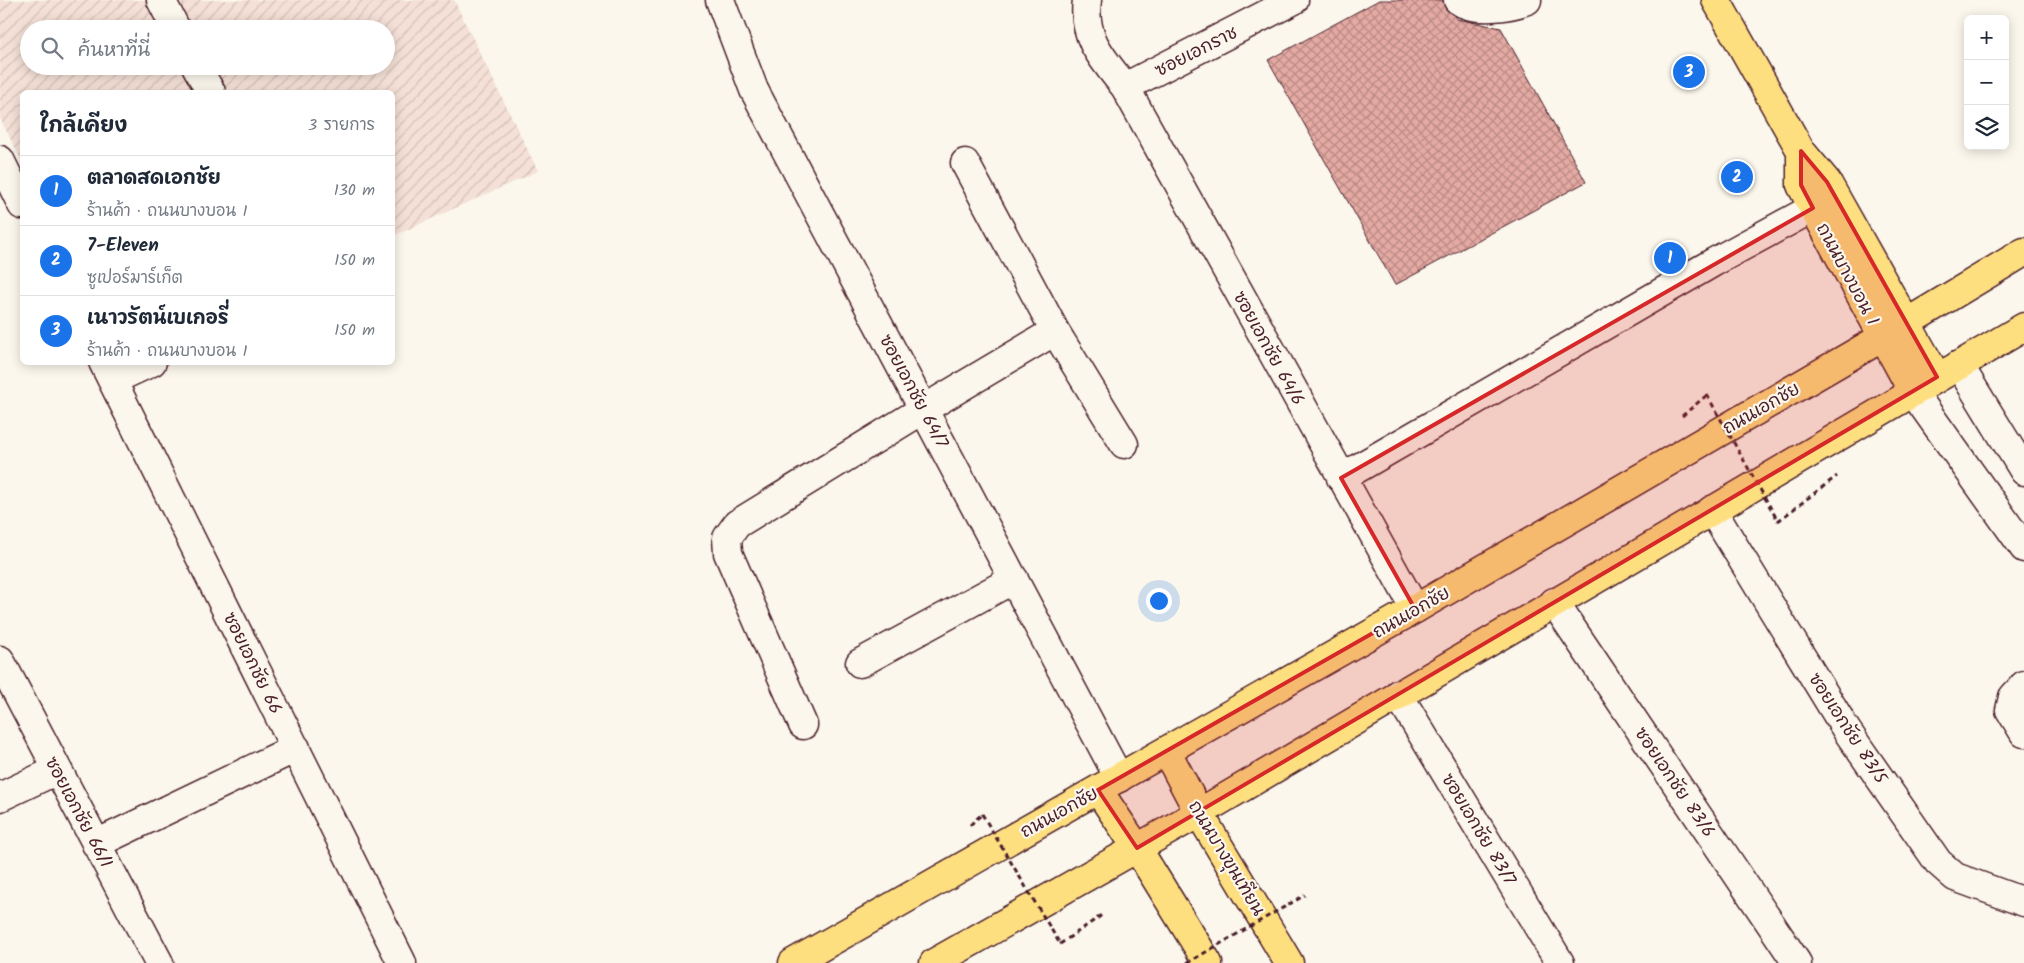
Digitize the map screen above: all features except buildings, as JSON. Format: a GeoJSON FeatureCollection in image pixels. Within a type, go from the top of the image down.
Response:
{"type":"FeatureCollection","features":[{"type":"Feature","properties":{"kind":"main road","name":"ถนนบางบอน 1"},"geometry":{"type":"LineString","coordinates":[[1716,0],[1801,151],[1827,182],[1907,321],[1948,371]]}},
{"type":"Feature","properties":{"kind":"main road","name":"ถนนบางบอน 1"},"geometry":{"type":"LineString","coordinates":[[1801,151],[1800,185],[1913,392]]}},
{"type":"Feature","properties":{"kind":"main road","name":"ถนนเอกชัย"},"geometry":{"type":"LineString","coordinates":[[792,963],[1415,609],[1883,338],[1907,321],[2024,252]]}},
{"type":"Feature","properties":{"kind":"main road"},"geometry":{"type":"LineString","coordinates":[[934,963],[1199,813],[1554,602],[2024,327]]}},
{"type":"Feature","properties":{"kind":"main road","name":"ถนนบางขุนเทียน"},"geometry":{"type":"LineString","coordinates":[[1166,752],[1199,813],[1289,963]]}},
{"type":"Feature","properties":{"kind":"main road"},"geometry":{"type":"LineString","coordinates":[[1109,784],[1137,848],[1208,963]]}},
{"type":"Feature","properties":{"kind":"street"},"geometry":{"type":"LineString","coordinates":[[160,0],[171,20]]}},
{"type":"Feature","properties":{"kind":"street","name":"ซอยเอกชัย 64/7"},"geometry":{"type":"LineString","coordinates":[[720,0],[754,90],[1014,579],[1109,784]]}},
{"type":"Feature","properties":{"kind":"street","name":"ซอยเอกชัย 64/6"},"geometry":{"type":"LineString","coordinates":[[1087,0],[1084,18],[1088,34],[1100,56],[1125,87],[1415,609]]}},
{"type":"Feature","properties":{"kind":"street","name":"ซอยเอกราช"},"geometry":{"type":"LineString","coordinates":[[1125,87],[1294,0]]}},
{"type":"Feature","properties":{"kind":"street"},"geometry":{"type":"LineString","coordinates":[[1458,0],[1485,7],[1513,6],[1527,0]]}},
{"type":"Feature","properties":{"kind":"street"},"geometry":{"type":"LineString","coordinates":[[201,75],[210,90]]}},
{"type":"Feature","properties":{"kind":"street"},"geometry":{"type":"LineString","coordinates":[[0,160],[20,201]]}},
{"type":"Feature","properties":{"kind":"street"},"geometry":{"type":"LineString","coordinates":[[965,163],[1055,331],[1124,444]]}},
{"type":"Feature","properties":{"kind":"street"},"geometry":{"type":"LineString","coordinates":[[1341,478],[1714,262],[1813,208]]}},
{"type":"Feature","properties":{"kind":"street"},"geometry":{"type":"LineString","coordinates":[[803,725],[728,552],[727,538],[737,524],[1055,331]]}},
{"type":"Feature","properties":{"kind":"street"},"geometry":{"type":"LineString","coordinates":[[108,371],[137,365]]}},
{"type":"Feature","properties":{"kind":"street","name":"ซอยเอกชัย 66"},"geometry":{"type":"LineString","coordinates":[[108,371],[402,963]]}},
{"type":"Feature","properties":{"kind":"street"},"geometry":{"type":"LineString","coordinates":[[1948,371],[2024,472]]}},
{"type":"Feature","properties":{"kind":"street"},"geometry":{"type":"LineString","coordinates":[[1913,392],[2024,548]]}},
{"type":"Feature","properties":{"kind":"street","name":"ซอยเอกชัย 83/5"},"geometry":{"type":"LineString","coordinates":[[1712,510],[1847,731],[1938,862],[1955,877],[2024,902]]}},
{"type":"Feature","properties":{"kind":"street"},"geometry":{"type":"LineString","coordinates":[[860,663],[1014,579]]}},
{"type":"Feature","properties":{"kind":"street","name":"ซอยเอกชัย 83/6"},"geometry":{"type":"LineString","coordinates":[[1554,602],[1797,963]]}},
{"type":"Feature","properties":{"kind":"street","name":"ซอยเอกชัย 66/1"},"geometry":{"type":"LineString","coordinates":[[0,660],[159,963]]}},
{"type":"Feature","properties":{"kind":"street"},"geometry":{"type":"LineString","coordinates":[[2024,685],[2014,697],[2010,710],[2024,734]]}},
{"type":"Feature","properties":{"kind":"street","name":"ซอยเอกชัย 83/7"},"geometry":{"type":"LineString","coordinates":[[1398,694],[1560,963]]}},
{"type":"Feature","properties":{"kind":"street"},"geometry":{"type":"LineString","coordinates":[[96,844],[296,748]]}},
{"type":"Feature","properties":{"kind":"street"},"geometry":{"type":"LineString","coordinates":[[0,798],[57,770]]}},
{"type":"Feature","properties":{"kind":"path"},"geometry":{"type":"LineString","coordinates":[[1678,420],[1707,395],[1778,521],[1837,476]]}},
{"type":"Feature","properties":{"kind":"path"},"geometry":{"type":"LineString","coordinates":[[982,814],[1060,944],[1102,915]]}},
{"type":"Feature","properties":{"kind":"path"},"geometry":{"type":"LineString","coordinates":[[1187,963],[1305,895]]}},
{"type":"Feature","properties":{"kind":"highlighted area"},"geometry":{"type":"Polygon","coordinates":[[[1801,151],[1827,182],[1937,377],[1137,848],[1098,790],[1415,609],[1341,478],[1813,208],[1801,185],[1801,151]]]}},
{"type":"Feature","properties":{"kind":"shaded area"},"geometry":{"type":"Polygon","coordinates":[[[0,0],[454,0],[538,171],[395,235],[395,90],[20,90],[20,158],[0,118],[0,0]]]}},
{"type":"Feature","properties":{"kind":"place","name":"เนาวรัตน์เบเกอรี่"},"geometry":{"type":"Point","coordinates":[1689,72]}},
{"type":"Feature","properties":{"kind":"place","name":"7-Eleven"},"geometry":{"type":"Point","coordinates":[1737,177]}},
{"type":"Feature","properties":{"kind":"place","name":"ตลาดสดเอกชัย"},"geometry":{"type":"Point","coordinates":[1670,258]}}]}
